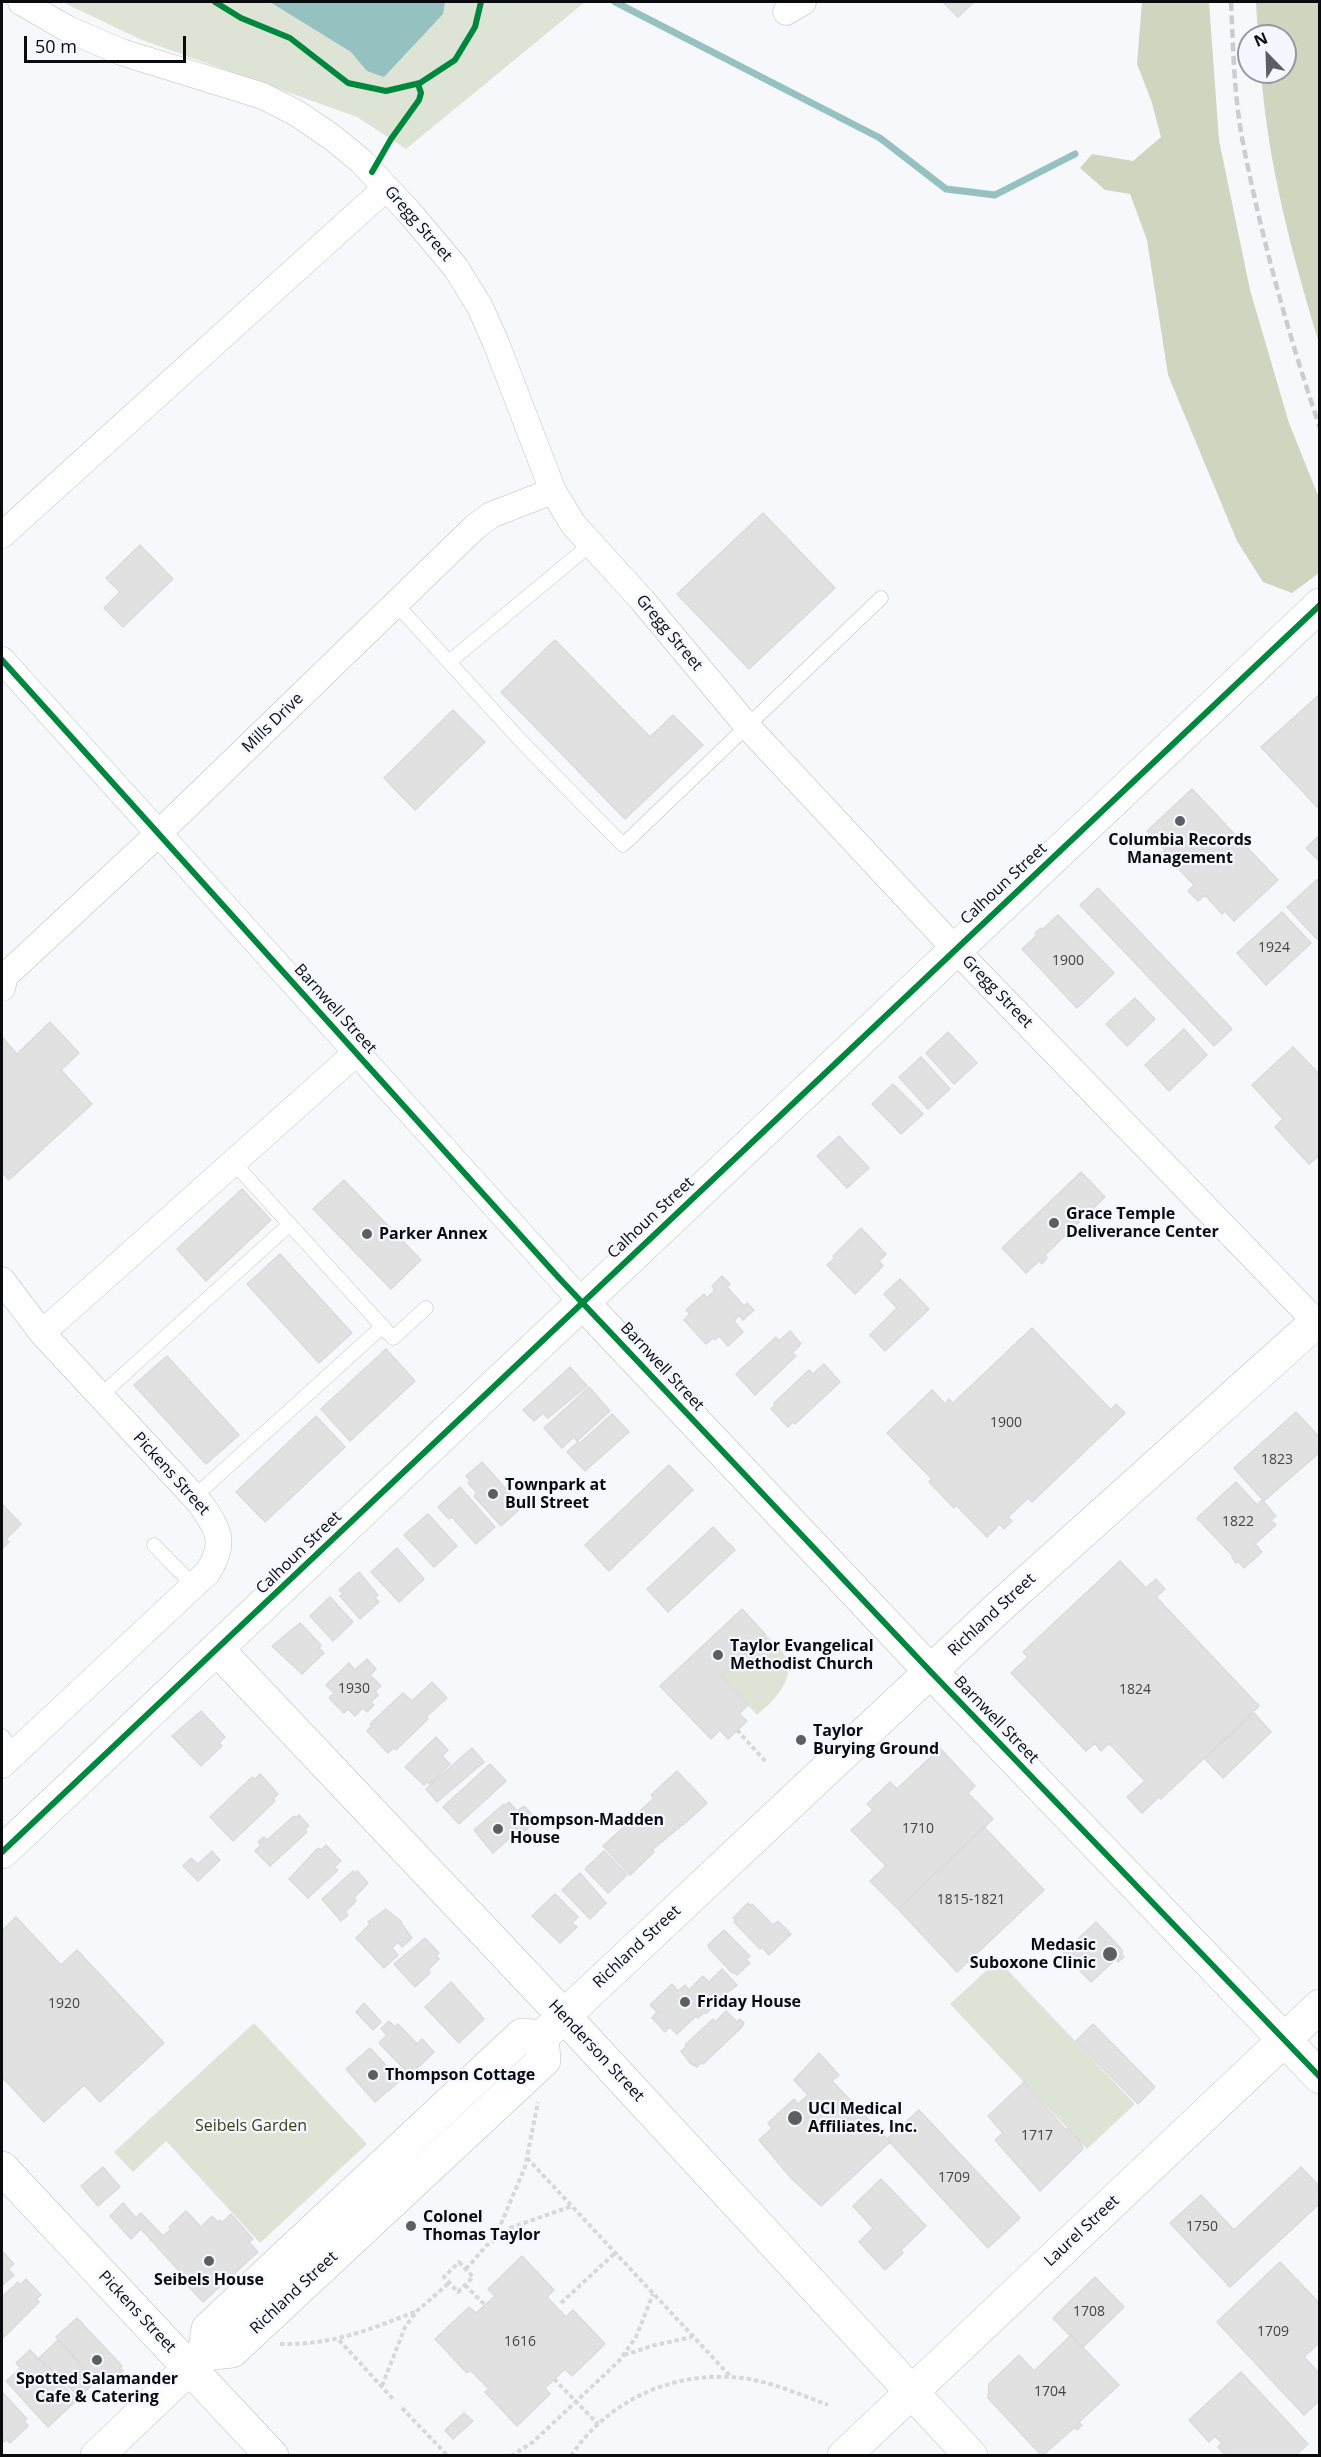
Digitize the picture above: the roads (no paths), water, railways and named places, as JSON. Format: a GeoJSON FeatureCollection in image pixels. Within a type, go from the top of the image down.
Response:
{"type":"FeatureCollection","features":[{"type":"Feature","properties":{"kind":"street","name":"Gregg Street"},"geometry":{"type":"LineString","coordinates":[[21,2],[66,28],[121,52],[263,96],[298,114],[361,161],[456,268],[480,307],[553,491],[573,524],[748,727],[955,949],[1315,1315]]}},
{"type":"Feature","properties":{"kind":"street"},"geometry":{"type":"LineString","coordinates":[[2,534],[386,188]]}},
{"type":"Feature","properties":{"kind":"street","name":"Mills Drive"},"geometry":{"type":"LineString","coordinates":[[3,980],[159,833],[475,527],[491,515],[553,491]]}},
{"type":"Feature","properties":{"kind":"street","name":"Calhoun Street"},"geometry":{"type":"LineString","coordinates":[[2,1852],[1320,605]]}},
{"type":"Feature","properties":{"kind":"street","name":"Barnwell Street"},"geometry":{"type":"LineString","coordinates":[[2,660],[582,1302],[931,1672],[1320,2078]]}},
{"type":"Feature","properties":{"kind":"street"},"geometry":{"type":"LineString","coordinates":[[42,1333],[356,1053]]}},
{"type":"Feature","properties":{"kind":"street","name":"Pickens Street"},"geometry":{"type":"LineString","coordinates":[[2,1280],[42,1333],[194,1497],[209,1516],[219,1537],[214,1562],[207,1573],[6,1751]]}},
{"type":"Feature","properties":{"kind":"street","name":"Richland Street"},"geometry":{"type":"LineString","coordinates":[[197,2361],[208,2329],[430,2121],[522,2035],[553,2027],[1315,1315]]}},
{"type":"Feature","properties":{"kind":"street","name":"Henderson Street"},"geometry":{"type":"LineString","coordinates":[[217,1649],[553,2027],[971,2456]]}},
{"type":"Feature","properties":{"kind":"street","name":"Laurel Street"},"geometry":{"type":"LineString","coordinates":[[844,2456],[1320,2006]]}},
{"type":"Feature","properties":{"kind":"street","name":"Richland Street"},"geometry":{"type":"LineString","coordinates":[[197,2361],[232,2351],[544,2060],[553,2027]]}},
{"type":"Feature","properties":{"kind":"street"},"geometry":{"type":"LineString","coordinates":[[430,2121],[453,2144]]}},
{"type":"Feature","properties":{"kind":"street","name":"Pickens Street"},"geometry":{"type":"LineString","coordinates":[[2,2168],[197,2361],[272,2456]]}},
{"type":"Feature","properties":{"kind":"street"},"geometry":{"type":"LineString","coordinates":[[301,2242],[323,2266]]}},
{"type":"Feature","properties":{"kind":"street"},"geometry":{"type":"LineString","coordinates":[[97,2456],[197,2361]]}},
{"type":"Feature","properties":{"kind":"lane"},"geometry":{"type":"LineString","coordinates":[[449,662],[591,544]]}},
{"type":"Feature","properties":{"kind":"lane"},"geometry":{"type":"LineString","coordinates":[[396,604],[521,741],[622,845],[881,598]]}},
{"type":"Feature","properties":{"kind":"lane"},"geometry":{"type":"LineString","coordinates":[[233,1162],[393,1338],[426,1308]]}},
{"type":"Feature","properties":{"kind":"lane"},"geometry":{"type":"LineString","coordinates":[[100,1396],[290,1224]]}},
{"type":"Feature","properties":{"kind":"lane"},"geometry":{"type":"LineString","coordinates":[[194,1497],[383,1326]]}},
{"type":"Feature","properties":{"kind":"lane"},"geometry":{"type":"LineString","coordinates":[[154,1545],[193,1585]]}},
{"type":"Feature","properties":{"kind":"water"},"geometry":{"type":"Polygon","coordinates":[[[270,2],[445,2],[443,14],[384,77],[367,71],[351,52],[270,2]]]}},
{"type":"Feature","properties":{"kind":"waterway"},"geometry":{"type":"LineString","coordinates":[[615,2],[880,138],[946,189],[995,195],[1075,154]]}},
{"type":"Feature","properties":{"kind":"railway"},"geometry":{"type":"LineString","coordinates":[[1231,2],[1237,104],[1249,175],[1276,284],[1320,428]]}},
{"type":"Feature","properties":{"kind":"place","name":"Columbia Records Management"},"geometry":{"type":"Point","coordinates":[1180,821]}},
{"type":"Feature","properties":{"kind":"place","name":"Grace Temple Deliverance Center"},"geometry":{"type":"Point","coordinates":[1054,1223]}},
{"type":"Feature","properties":{"kind":"place","name":"Parker Annex"},"geometry":{"type":"Point","coordinates":[367,1234]}},
{"type":"Feature","properties":{"kind":"place","name":"Townpark at Bull Street"},"geometry":{"type":"Point","coordinates":[493,1494]}},
{"type":"Feature","properties":{"kind":"place","name":"Taylor Evangelical Methodist Church"},"geometry":{"type":"Point","coordinates":[718,1655]}},
{"type":"Feature","properties":{"kind":"place","name":"Taylor Burying Ground"},"geometry":{"type":"Point","coordinates":[801,1740]}},
{"type":"Feature","properties":{"kind":"place","name":"Thompson-Madden House"},"geometry":{"type":"Point","coordinates":[498,1829]}},
{"type":"Feature","properties":{"kind":"place","name":"Medasic Suboxone Clinic"},"geometry":{"type":"Point","coordinates":[1110,1954]}},
{"type":"Feature","properties":{"kind":"place","name":"Friday House"},"geometry":{"type":"Point","coordinates":[685,2002]}},
{"type":"Feature","properties":{"kind":"place","name":"Thompson Cottage"},"geometry":{"type":"Point","coordinates":[373,2075]}},
{"type":"Feature","properties":{"kind":"place","name":"UCI Medical Affiliates, Inc."},"geometry":{"type":"Point","coordinates":[795,2118]}},
{"type":"Feature","properties":{"kind":"place","name":"Colonel Thomas Taylor"},"geometry":{"type":"Point","coordinates":[411,2226]}},
{"type":"Feature","properties":{"kind":"place","name":"Seibels House"},"geometry":{"type":"Point","coordinates":[209,2261]}},
{"type":"Feature","properties":{"kind":"place","name":"Spotted Salamander Cafe & Catering"},"geometry":{"type":"Point","coordinates":[97,2360]}},
{"type":"Feature","properties":{"kind":"park label","name":"Seibels Garden"},"geometry":{"type":"Point","coordinates":[251,2126]}}]}
